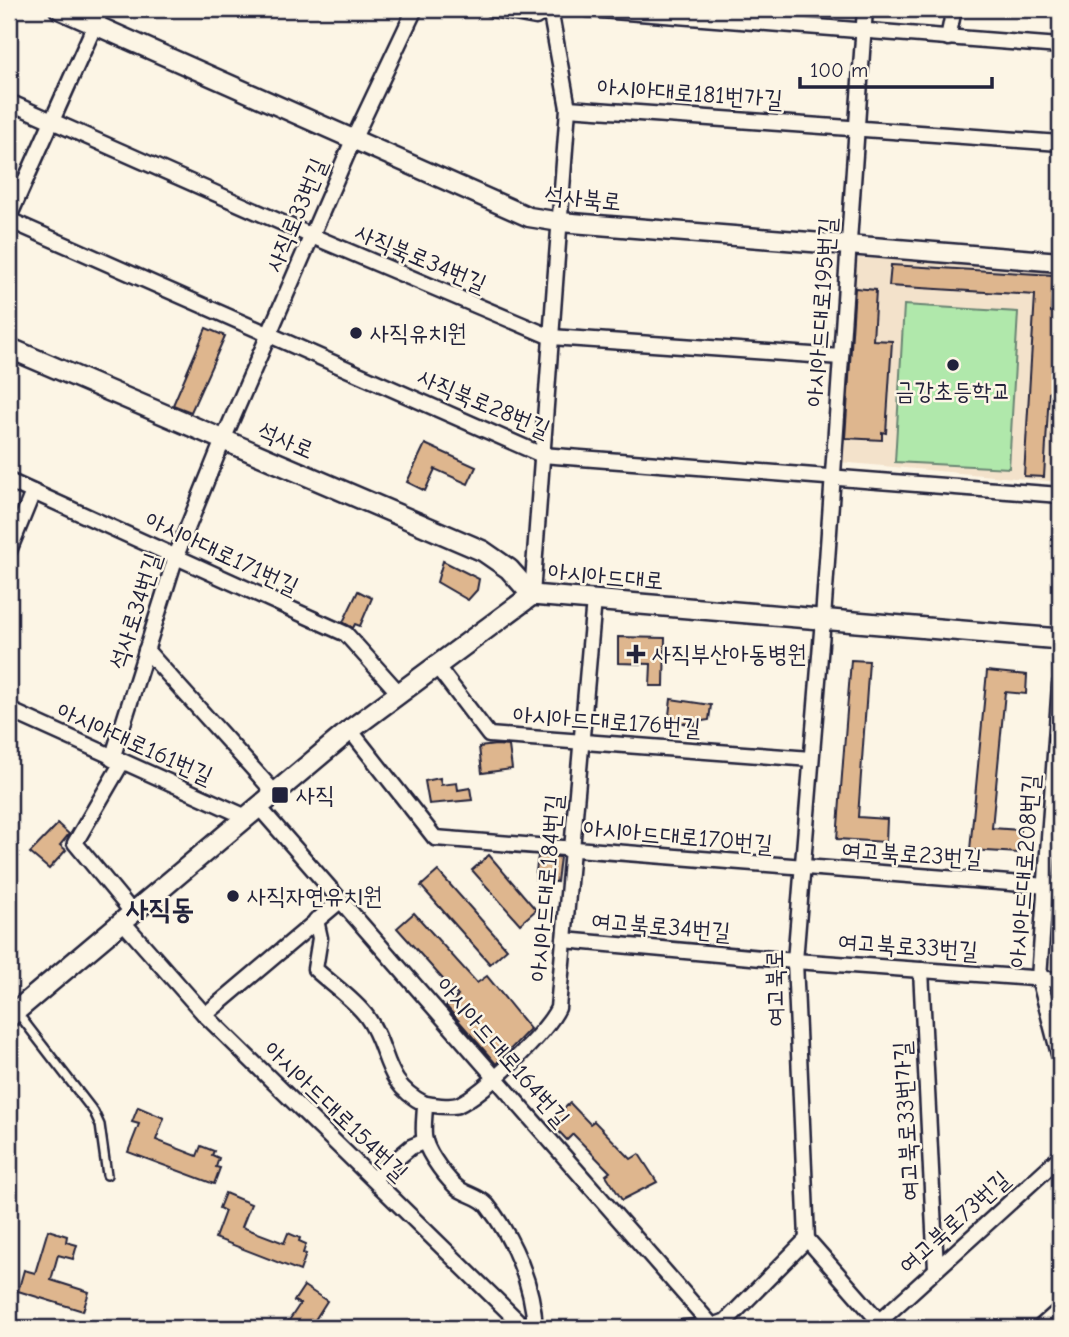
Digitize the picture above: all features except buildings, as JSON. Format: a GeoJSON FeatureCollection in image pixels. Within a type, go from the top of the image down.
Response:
{"type":"FeatureCollection","features":[{"type":"Feature","properties":{"kind":"main road","name":"석사로"},"geometry":{"type":"LineString","coordinates":[[9,348],[483,551],[509,569],[532,595]]}},
{"type":"Feature","properties":{"kind":"main road","name":"아시아드대로"},"geometry":{"type":"LineString","coordinates":[[11,1014],[350,730],[435,664],[532,595],[1060,639]]}},
{"type":"Feature","properties":{"kind":"main road"},"geometry":{"type":"LineString","coordinates":[[1043,1328],[1060,1312]]}},
{"type":"Feature","properties":{"kind":"street","name":"석사북로"},"geometry":{"type":"LineString","coordinates":[[59,9],[99,17],[354,138],[529,217],[559,222],[1060,262]]}},
{"type":"Feature","properties":{"kind":"street","name":"사직로33번길"},"geometry":{"type":"LineString","coordinates":[[223,440],[354,138],[415,9]]}},
{"type":"Feature","properties":{"kind":"street"},"geometry":{"type":"LineString","coordinates":[[492,9],[536,17],[547,9],[568,107],[532,595]]}},
{"type":"Feature","properties":{"kind":"street"},"geometry":{"type":"LineString","coordinates":[[588,9],[1060,46]]}},
{"type":"Feature","properties":{"kind":"street","name":"아시아드대로195번길"},"geometry":{"type":"LineString","coordinates":[[823,619],[865,9]]}},
{"type":"Feature","properties":{"kind":"street"},"geometry":{"type":"LineString","coordinates":[[948,38],[954,9]]}},
{"type":"Feature","properties":{"kind":"street"},"geometry":{"type":"LineString","coordinates":[[9,218],[99,17]]}},
{"type":"Feature","properties":{"kind":"street","name":"사직북로34번길"},"geometry":{"type":"LineString","coordinates":[[9,102],[312,236],[551,337],[841,357]]}},
{"type":"Feature","properties":{"kind":"street","name":"아시아대로181번가길"},"geometry":{"type":"LineString","coordinates":[[568,107],[1060,143]]}},
{"type":"Feature","properties":{"kind":"street","name":"사직북로28번길"},"geometry":{"type":"LineString","coordinates":[[9,218],[542,455],[1060,495]]}},
{"type":"Feature","properties":{"kind":"street","name":"석사로34번길"},"geometry":{"type":"LineString","coordinates":[[127,916],[75,843],[117,762],[146,650],[176,556],[223,440]]}},
{"type":"Feature","properties":{"kind":"street","name":"아시아대로171번길"},"geometry":{"type":"LineString","coordinates":[[9,481],[346,634],[398,692]]}},
{"type":"Feature","properties":{"kind":"street"},"geometry":{"type":"LineString","coordinates":[[9,551],[33,492]]}},
{"type":"Feature","properties":{"kind":"street","name":"아시아드대로184번길"},"geometry":{"type":"LineString","coordinates":[[425,1104],[457,1105],[495,1078],[551,1023],[558,1008],[594,600]]}},
{"type":"Feature","properties":{"kind":"street","name":"여고북로"},"geometry":{"type":"LineString","coordinates":[[807,1239],[795,961],[823,619]]}},
{"type":"Feature","properties":{"kind":"street"},"geometry":{"type":"LineString","coordinates":[[146,650],[274,792]]}},
{"type":"Feature","properties":{"kind":"street","name":"아시아드대로176번길"},"geometry":{"type":"LineString","coordinates":[[435,664],[489,735],[811,759]]}},
{"type":"Feature","properties":{"kind":"street","name":"아시아드대로208번길"},"geometry":{"type":"LineString","coordinates":[[1060,684],[1057,760],[1044,886],[1039,978],[1060,1058]]}},
{"type":"Feature","properties":{"kind":"street","name":"아시아대로161번길"},"geometry":{"type":"LineString","coordinates":[[9,710],[117,762],[251,811]]}},
{"type":"Feature","properties":{"kind":"street","name":"아시아드대로170번길"},"geometry":{"type":"LineString","coordinates":[[350,730],[435,838],[802,869]]}},
{"type":"Feature","properties":{"kind":"street","name":"아시아드대로164번길"},"geometry":{"type":"LineString","coordinates":[[251,811],[340,901],[713,1327]]}},
{"type":"Feature","properties":{"kind":"street","name":"여고북로23번길"},"geometry":{"type":"LineString","coordinates":[[802,869],[1060,887]]}},
{"type":"Feature","properties":{"kind":"street"},"geometry":{"type":"LineString","coordinates":[[205,1016],[340,901]]}},
{"type":"Feature","properties":{"kind":"street","name":"아시아드대로154번길"},"geometry":{"type":"LineString","coordinates":[[127,916],[205,1016],[525,1328]]}},
{"type":"Feature","properties":{"kind":"street"},"geometry":{"type":"LineString","coordinates":[[316,920],[320,938],[315,969],[367,1017],[392,1074],[408,1095],[425,1104],[425,1141],[458,1188],[485,1202],[503,1229],[521,1266],[534,1307],[535,1328]]}},
{"type":"Feature","properties":{"kind":"street","name":"여고북로34번길"},"geometry":{"type":"LineString","coordinates":[[564,940],[795,961]]}},
{"type":"Feature","properties":{"kind":"street","name":"여고북로33번길"},"geometry":{"type":"LineString","coordinates":[[795,961],[1060,980]]}},
{"type":"Feature","properties":{"kind":"street","name":"여고북로33번가길"},"geometry":{"type":"LineString","coordinates":[[921,970],[936,1269]]}},
{"type":"Feature","properties":{"kind":"street"},"geometry":{"type":"LineString","coordinates":[[374,1178],[411,1147],[425,1141]]}},
{"type":"Feature","properties":{"kind":"street","name":"여고북로73번길"},"geometry":{"type":"LineString","coordinates":[[878,1326],[936,1269],[1060,1157]]}},
{"type":"Feature","properties":{"kind":"street"},"geometry":{"type":"LineString","coordinates":[[683,1328],[713,1327],[726,1321],[807,1239],[878,1326]]}},
{"type":"Feature","properties":{"kind":"lane"},"geometry":{"type":"LineString","coordinates":[[11,1014],[94,1112],[100,1125],[107,1175]]}},
{"type":"Feature","properties":{"kind":"shaded area","name":"금강초등학교"},"geometry":{"type":"Polygon","coordinates":[[[860,258],[1060,269],[1060,482],[839,462],[854,262],[860,258]]]}},
{"type":"Feature","properties":{"kind":"green space"},"geometry":{"type":"Polygon","coordinates":[[[904,305],[1018,312],[1009,468],[895,462],[904,305]]]}},
{"type":"Feature","properties":{"kind":"place","name":"사직유치원"},"geometry":{"type":"Point","coordinates":[356,333]}},
{"type":"Feature","properties":{"kind":"place","name":"금강초등학교"},"geometry":{"type":"Point","coordinates":[953,365]}},
{"type":"Feature","properties":{"kind":"place","name":"사직부산아동병원"},"geometry":{"type":"Point","coordinates":[636,654]}},
{"type":"Feature","properties":{"kind":"place","name":"사직"},"geometry":{"type":"Point","coordinates":[280,795]}},
{"type":"Feature","properties":{"kind":"place","name":"사직자연유치원"},"geometry":{"type":"Point","coordinates":[233,896]}},
{"type":"Feature","properties":{"kind":"district","name":"사직동"},"geometry":{"type":"Point","coordinates":[160,908]}}]}
